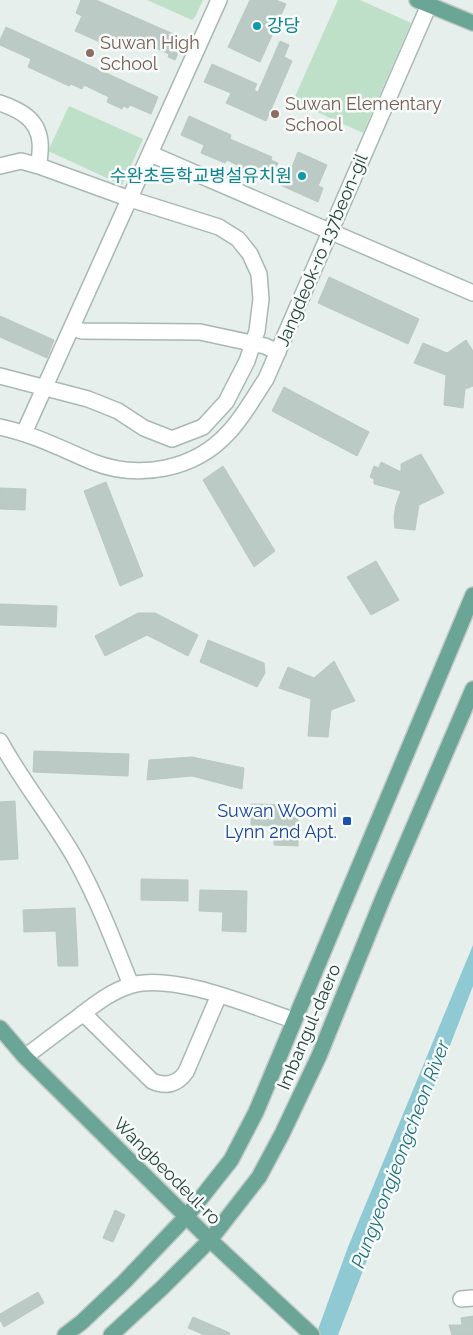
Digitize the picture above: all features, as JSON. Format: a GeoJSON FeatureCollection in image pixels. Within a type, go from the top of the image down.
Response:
{"type":"FeatureCollection","features":[{"type":"Feature","properties":{"kind":"main road"},"geometry":{"type":"LineString","coordinates":[[423,3],[473,23]]}},
{"type":"Feature","properties":{"kind":"main road","name":"Imbangul-daero"},"geometry":{"type":"LineString","coordinates":[[65,1335],[82,1322],[124,1282],[186,1217],[231,1160],[256,1112],[473,595]]}},
{"type":"Feature","properties":{"kind":"main road","name":"Imbangul-daero"},"geometry":{"type":"LineString","coordinates":[[111,1335],[210,1240],[259,1177],[282,1134],[319,1056],[383,898],[473,689]]}},
{"type":"Feature","properties":{"kind":"main road","name":"Wangbeodeul-ro"},"geometry":{"type":"LineString","coordinates":[[0,1028],[25,1057],[186,1217],[312,1335]]}},
{"type":"Feature","properties":{"kind":"street"},"geometry":{"type":"LineString","coordinates":[[24,433],[219,0]]}},
{"type":"Feature","properties":{"kind":"street","name":"Jangdeok-ro 137beon-gil"},"geometry":{"type":"LineString","coordinates":[[0,428],[24,433],[94,462],[122,470],[154,471],[172,467],[202,453],[228,434],[244,414],[266,379],[330,230],[423,3]]}},
{"type":"Feature","properties":{"kind":"street"},"geometry":{"type":"LineString","coordinates":[[0,103],[18,109],[35,125],[40,142],[39,166]]}},
{"type":"Feature","properties":{"kind":"street"},"geometry":{"type":"LineString","coordinates":[[151,154],[473,293]]}},
{"type":"Feature","properties":{"kind":"street"},"geometry":{"type":"LineString","coordinates":[[0,166],[21,161],[39,166],[130,199],[219,227],[238,239],[250,254],[259,274],[261,299],[257,331],[247,361],[226,402],[203,427],[172,439],[144,428],[118,410],[88,399],[0,376]]}},
{"type":"Feature","properties":{"kind":"street"},"geometry":{"type":"LineString","coordinates":[[72,328],[82,331],[200,332],[266,346],[278,352]]}},
{"type":"Feature","properties":{"kind":"street"},"geometry":{"type":"LineString","coordinates":[[0,741],[74,857],[96,897],[131,985]]}},
{"type":"Feature","properties":{"kind":"street","name":"Imbangul-daero"},"geometry":{"type":"LineString","coordinates":[[25,1057],[103,998],[131,985],[153,981],[174,983],[293,1020]]}},
{"type":"Feature","properties":{"kind":"street"},"geometry":{"type":"LineString","coordinates":[[83,1013],[152,1081],[161,1086],[172,1084],[181,1079],[186,1072],[219,996]]}},
{"type":"Feature","properties":{"kind":"green space"},"geometry":{"type":"Polygon","coordinates":[[[147,0],[203,0],[192,20],[147,0]]]}},
{"type":"Feature","properties":{"kind":"green space"},"geometry":{"type":"Polygon","coordinates":[[[338,0],[360,0],[411,23],[363,133],[293,101],[338,0]]]}},
{"type":"Feature","properties":{"kind":"green space"},"geometry":{"type":"Polygon","coordinates":[[[69,106],[143,139],[122,185],[48,151],[69,106]]]}},
{"type":"Feature","properties":{"kind":"water","name":"Pungyeongjeongcheon River"},"geometry":{"type":"Polygon","coordinates":[[[473,945],[473,986],[338,1335],[316,1335],[348,1247],[473,945]]]}},
{"type":"Feature","properties":{"kind":"building"},"geometry":{"type":"Polygon","coordinates":[[[81,0],[96,0],[178,36],[175,41],[182,44],[175,60],[168,57],[169,54],[127,36],[124,42],[114,38],[111,47],[75,31],[82,16],[76,13],[81,0]]]}},
{"type":"Feature","properties":{"kind":"building","name":"강당"},"geometry":{"type":"Polygon","coordinates":[[[250,0],[276,0],[286,4],[260,62],[228,47],[250,0]]]}},
{"type":"Feature","properties":{"kind":"building"},"geometry":{"type":"Polygon","coordinates":[[[6,27],[158,97],[151,114],[130,105],[128,108],[123,106],[122,109],[107,102],[109,97],[84,85],[82,89],[71,84],[69,86],[28,67],[31,59],[0,45],[0,40],[6,27]]]}},
{"type":"Feature","properties":{"kind":"building"},"geometry":{"type":"Polygon","coordinates":[[[280,41],[289,45],[284,57],[292,61],[266,121],[226,103],[231,93],[204,82],[212,64],[257,84],[254,90],[258,92],[280,41]]]}},
{"type":"Feature","properties":{"kind":"building"},"geometry":{"type":"Polygon","coordinates":[[[189,116],[231,135],[230,139],[272,157],[271,160],[278,163],[271,178],[253,170],[250,177],[235,171],[237,165],[227,160],[225,163],[201,153],[204,145],[181,135],[189,116]]]}},
{"type":"Feature","properties":{"kind":"building","name":"수완초등학교병설유치원"},"geometry":{"type":"Polygon","coordinates":[[[298,152],[327,165],[318,186],[323,188],[318,202],[278,184],[287,165],[292,167],[298,152]]]}},
{"type":"Feature","properties":{"kind":"building"},"geometry":{"type":"Polygon","coordinates":[[[329,277],[419,319],[408,344],[318,303],[329,277]]]}},
{"type":"Feature","properties":{"kind":"building"},"geometry":{"type":"Polygon","coordinates":[[[0,316],[54,340],[47,358],[0,337],[0,316]]]}},
{"type":"Feature","properties":{"kind":"building"},"geometry":{"type":"Polygon","coordinates":[[[466,340],[473,351],[473,386],[465,389],[463,408],[444,405],[446,375],[414,363],[423,343],[447,353],[466,340]]]}},
{"type":"Feature","properties":{"kind":"building"},"geometry":{"type":"Polygon","coordinates":[[[284,387],[369,432],[357,456],[272,411],[284,387]]]}},
{"type":"Feature","properties":{"kind":"building"},"geometry":{"type":"Polygon","coordinates":[[[421,454],[444,493],[419,505],[415,530],[395,528],[394,517],[401,491],[374,484],[374,479],[370,477],[374,466],[379,468],[381,462],[401,472],[401,464],[421,454]]]}},
{"type":"Feature","properties":{"kind":"building"},"geometry":{"type":"Polygon","coordinates":[[[223,466],[275,551],[254,567],[203,480],[223,466]]]}},
{"type":"Feature","properties":{"kind":"building"},"geometry":{"type":"Polygon","coordinates":[[[106,482],[143,576],[120,586],[84,491],[106,482]]]}},
{"type":"Feature","properties":{"kind":"building"},"geometry":{"type":"Polygon","coordinates":[[[0,488],[26,489],[25,510],[0,509],[0,488]]]}},
{"type":"Feature","properties":{"kind":"building"},"geometry":{"type":"Polygon","coordinates":[[[376,561],[399,600],[371,615],[347,577],[376,561]]]}},
{"type":"Feature","properties":{"kind":"building"},"geometry":{"type":"Polygon","coordinates":[[[0,604],[57,606],[56,627],[0,625],[0,604]]]}},
{"type":"Feature","properties":{"kind":"building"},"geometry":{"type":"Polygon","coordinates":[[[138,613],[155,613],[198,635],[188,656],[147,635],[105,656],[95,636],[138,613]]]}},
{"type":"Feature","properties":{"kind":"building"},"geometry":{"type":"Polygon","coordinates":[[[208,640],[264,663],[265,673],[257,687],[200,662],[208,640]]]}},
{"type":"Feature","properties":{"kind":"building"},"geometry":{"type":"Polygon","coordinates":[[[334,661],[355,701],[331,710],[328,737],[308,736],[311,699],[279,688],[288,667],[314,678],[334,661]]]}},
{"type":"Feature","properties":{"kind":"building"},"geometry":{"type":"Polygon","coordinates":[[[34,751],[129,754],[128,776],[33,772],[34,751]]]}},
{"type":"Feature","properties":{"kind":"building"},"geometry":{"type":"Polygon","coordinates":[[[192,757],[244,768],[242,789],[192,776],[147,780],[149,760],[192,757]]]}},
{"type":"Feature","properties":{"kind":"building"},"geometry":{"type":"Polygon","coordinates":[[[15,801],[18,859],[0,860],[0,802],[15,801]]]}},
{"type":"Feature","properties":{"kind":"building"},"geometry":{"type":"Polygon","coordinates":[[[251,804],[298,805],[298,846],[274,845],[274,826],[251,825],[251,804]]]}},
{"type":"Feature","properties":{"kind":"building"},"geometry":{"type":"Polygon","coordinates":[[[141,879],[188,880],[188,901],[141,900],[141,879]]]}},
{"type":"Feature","properties":{"kind":"building"},"geometry":{"type":"Polygon","coordinates":[[[200,890],[247,891],[246,932],[222,931],[223,912],[199,911],[200,890]]]}},
{"type":"Feature","properties":{"kind":"building"},"geometry":{"type":"Polygon","coordinates":[[[75,908],[78,966],[58,966],[56,931],[24,932],[23,910],[75,908]]]}},
{"type":"Feature","properties":{"kind":"building"},"geometry":{"type":"Polygon","coordinates":[[[115,1210],[125,1215],[113,1242],[103,1238],[115,1210]]]}},
{"type":"Feature","properties":{"kind":"building"},"geometry":{"type":"Polygon","coordinates":[[[38,1292],[44,1303],[4,1327],[0,1320],[0,1314],[38,1292]]]}},
{"type":"Feature","properties":{"kind":"building"},"geometry":{"type":"Polygon","coordinates":[[[473,1316],[473,1335],[452,1335],[449,1325],[462,1325],[461,1318],[473,1316]]]}},
{"type":"Feature","properties":{"kind":"building"},"geometry":{"type":"Polygon","coordinates":[[[193,1317],[230,1333],[229,1335],[204,1335],[188,1328],[193,1317]]]}},
{"type":"Feature","properties":{"kind":"place","name":"강당"},"geometry":{"type":"Point","coordinates":[257,26]}},
{"type":"Feature","properties":{"kind":"place","name":"Suwan High School"},"geometry":{"type":"Point","coordinates":[90,53]}},
{"type":"Feature","properties":{"kind":"place","name":"Suwan Elementary School"},"geometry":{"type":"Point","coordinates":[275,114]}},
{"type":"Feature","properties":{"kind":"place","name":"수완초등학교병설유치원"},"geometry":{"type":"Point","coordinates":[302,176]}},
{"type":"Feature","properties":{"kind":"place","name":"Suwan Woomi Lynn 2nd Apt."},"geometry":{"type":"Point","coordinates":[347,821]}}]}
